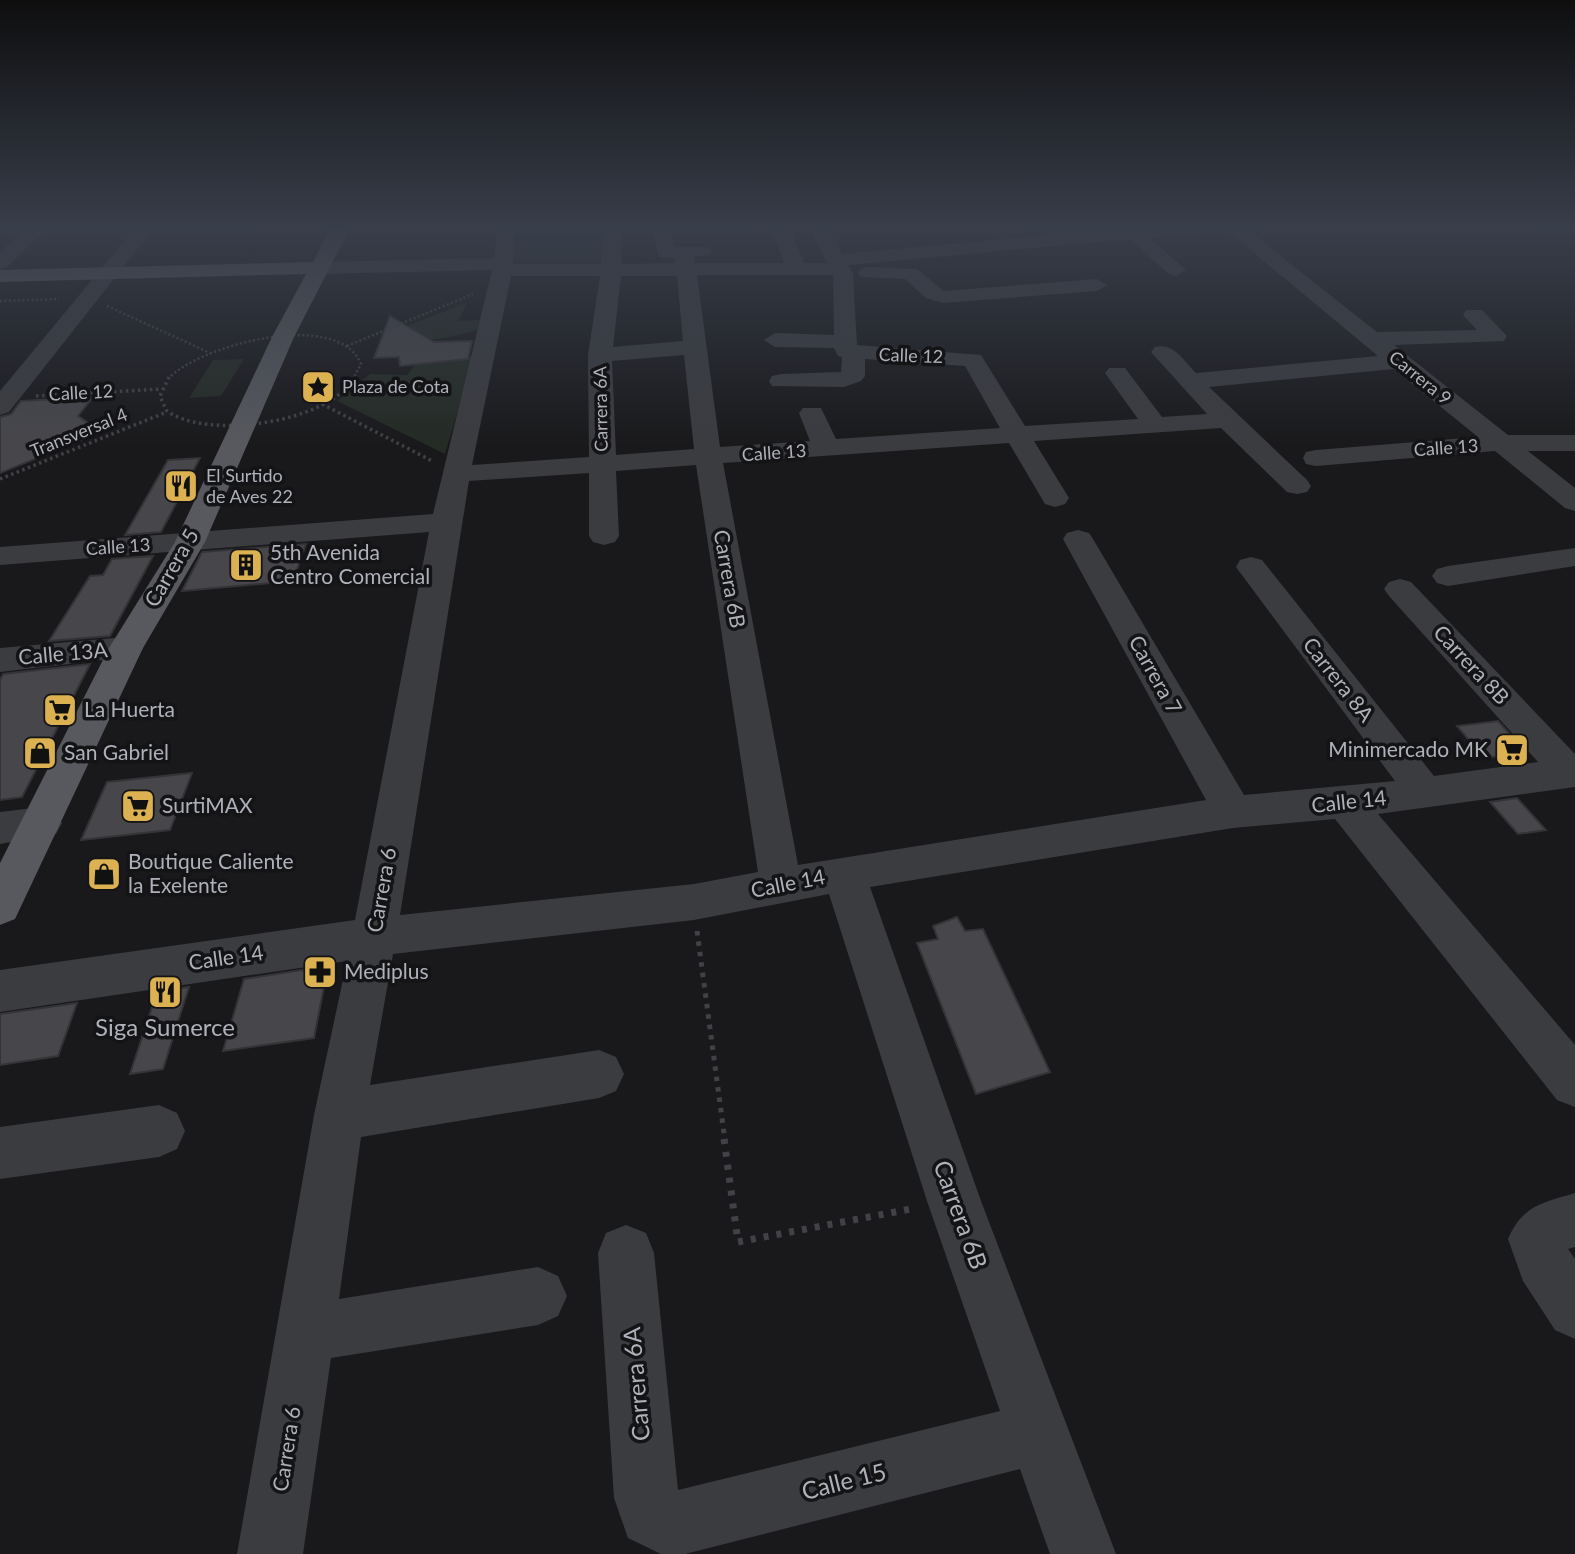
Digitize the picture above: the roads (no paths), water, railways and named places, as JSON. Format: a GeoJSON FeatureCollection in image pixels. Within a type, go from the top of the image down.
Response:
{"type":"FeatureCollection","features":[{"type":"Feature","properties":{"kind":"main road","name":"Carrera 5"},"geometry":{"type":"LineString","coordinates":[[0,906],[126,648],[190,542],[240,426],[301,301]]}},
{"type":"Feature","properties":{"kind":"street"},"geometry":{"type":"LineString","coordinates":[[3,401],[88,301]]}},
{"type":"Feature","properties":{"kind":"street","name":"Carrera 6"},"geometry":{"type":"LineString","coordinates":[[270,1554],[339,1115],[374,937],[446,523],[494,301]]}},
{"type":"Feature","properties":{"kind":"street","name":"Carrera 6A"},"geometry":{"type":"LineString","coordinates":[[604,536],[600,355],[607,301]]}},
{"type":"Feature","properties":{"kind":"street","name":"Carrera 6B"},"geometry":{"type":"LineString","coordinates":[[690,301],[708,458],[782,885]]}},
{"type":"Feature","properties":{"kind":"street"},"geometry":{"type":"LineString","coordinates":[[780,382],[844,380],[853,376],[844,301]]}},
{"type":"Feature","properties":{"kind":"street","name":"Carrera 9"},"geometry":{"type":"LineString","coordinates":[[1323,301],[1575,502]]}},
{"type":"Feature","properties":{"kind":"street"},"geometry":{"type":"LineString","coordinates":[[1371,339],[1496,335],[1474,315]]}},
{"type":"Feature","properties":{"kind":"street","name":"Calle 12"},"geometry":{"type":"LineString","coordinates":[[775,340],[850,350],[973,359],[1019,437]]}},
{"type":"Feature","properties":{"kind":"street"},"geometry":{"type":"LineString","coordinates":[[600,355],[695,347]]}},
{"type":"Feature","properties":{"kind":"street"},"geometry":{"type":"LineString","coordinates":[[1163,352],[1227,420],[1297,486]]}},
{"type":"Feature","properties":{"kind":"street"},"geometry":{"type":"LineString","coordinates":[[1191,381],[1400,361]]}},
{"type":"Feature","properties":{"kind":"street"},"geometry":{"type":"LineString","coordinates":[[1118,373],[1156,426]]}},
{"type":"Feature","properties":{"kind":"street"},"geometry":{"type":"LineString","coordinates":[[812,413],[827,450]]}},
{"type":"Feature","properties":{"kind":"street","name":"Calle 13"},"geometry":{"type":"LineString","coordinates":[[456,474],[1019,437],[1227,420]]}},
{"type":"Feature","properties":{"kind":"street"},"geometry":{"type":"LineString","coordinates":[[1019,437],[1055,498]]}},
{"type":"Feature","properties":{"kind":"street","name":"Calle 13"},"geometry":{"type":"LineString","coordinates":[[1316,457],[1500,443],[1575,443]]}},
{"type":"Feature","properties":{"kind":"street","name":"Calle 13"},"geometry":{"type":"LineString","coordinates":[[0,556],[446,523]]}},
{"type":"Feature","properties":{"kind":"street","name":"Carrera 7"},"geometry":{"type":"LineString","coordinates":[[1078,539],[1233,812]]}},
{"type":"Feature","properties":{"kind":"street"},"geometry":{"type":"LineString","coordinates":[[1448,576],[1575,557]]}},
{"type":"Feature","properties":{"kind":"street","name":"Carrera 8A"},"geometry":{"type":"LineString","coordinates":[[1251,567],[1425,792]]}},
{"type":"Feature","properties":{"kind":"street","name":"Carrera 8B"},"geometry":{"type":"LineString","coordinates":[[1400,589],[1573,772]]}},
{"type":"Feature","properties":{"kind":"street","name":"Calle 13A"},"geometry":{"type":"LineString","coordinates":[[0,660],[126,648]]}},
{"type":"Feature","properties":{"kind":"street","name":"Calle 14"},"geometry":{"type":"LineString","coordinates":[[0,991],[374,937],[694,902],[844,874],[1233,812],[1345,803],[1573,772]]}},
{"type":"Feature","properties":{"kind":"street"},"geometry":{"type":"LineString","coordinates":[[1345,803],[1575,1083]]}},
{"type":"Feature","properties":{"kind":"street"},"geometry":{"type":"LineString","coordinates":[[0,828],[42,822]]}},
{"type":"Feature","properties":{"kind":"street","name":"Carrera 6B"},"geometry":{"type":"LineString","coordinates":[[844,874],[954,1201],[1083,1554]]}},
{"type":"Feature","properties":{"kind":"street"},"geometry":{"type":"LineString","coordinates":[[339,1115],[599,1074]]}},
{"type":"Feature","properties":{"kind":"street"},"geometry":{"type":"LineString","coordinates":[[0,1153],[159,1131]]}},
{"type":"Feature","properties":{"kind":"street"},"geometry":{"type":"LineString","coordinates":[[1555,1229],[1543,1261],[1575,1310]]}},
{"type":"Feature","properties":{"kind":"street","name":"Carrera 6A"},"geometry":{"type":"LineString","coordinates":[[626,1253],[646,1497],[651,1515]]}},
{"type":"Feature","properties":{"kind":"street"},"geometry":{"type":"LineString","coordinates":[[306,1334],[538,1297]]}},
{"type":"Feature","properties":{"kind":"street","name":"Calle 15"},"geometry":{"type":"LineString","coordinates":[[651,1515],[670,1525],[1040,1433]]}},
{"type":"Feature","properties":{"kind":"place","name":"Plaza de Cota"},"geometry":{"type":"Point","coordinates":[318,387]}},
{"type":"Feature","properties":{"kind":"place","name":"El Surtido de Aves 22"},"geometry":{"type":"Point","coordinates":[181,486]}},
{"type":"Feature","properties":{"kind":"place","name":"5th Avenida Centro Comercial"},"geometry":{"type":"Point","coordinates":[246,565]}},
{"type":"Feature","properties":{"kind":"place","name":"La Huerta"},"geometry":{"type":"Point","coordinates":[60,710]}},
{"type":"Feature","properties":{"kind":"place","name":"Minimercado MK"},"geometry":{"type":"Point","coordinates":[1512,750]}},
{"type":"Feature","properties":{"kind":"place","name":"San Gabriel"},"geometry":{"type":"Point","coordinates":[40,753]}},
{"type":"Feature","properties":{"kind":"place","name":"SurtiMAX"},"geometry":{"type":"Point","coordinates":[138,806]}},
{"type":"Feature","properties":{"kind":"place","name":"Boutique Caliente la Exelente"},"geometry":{"type":"Point","coordinates":[104,874]}},
{"type":"Feature","properties":{"kind":"place","name":"Mediplus"},"geometry":{"type":"Point","coordinates":[320,972]}},
{"type":"Feature","properties":{"kind":"place","name":"Siga Sumerce"},"geometry":{"type":"Point","coordinates":[165,992]}}]}
